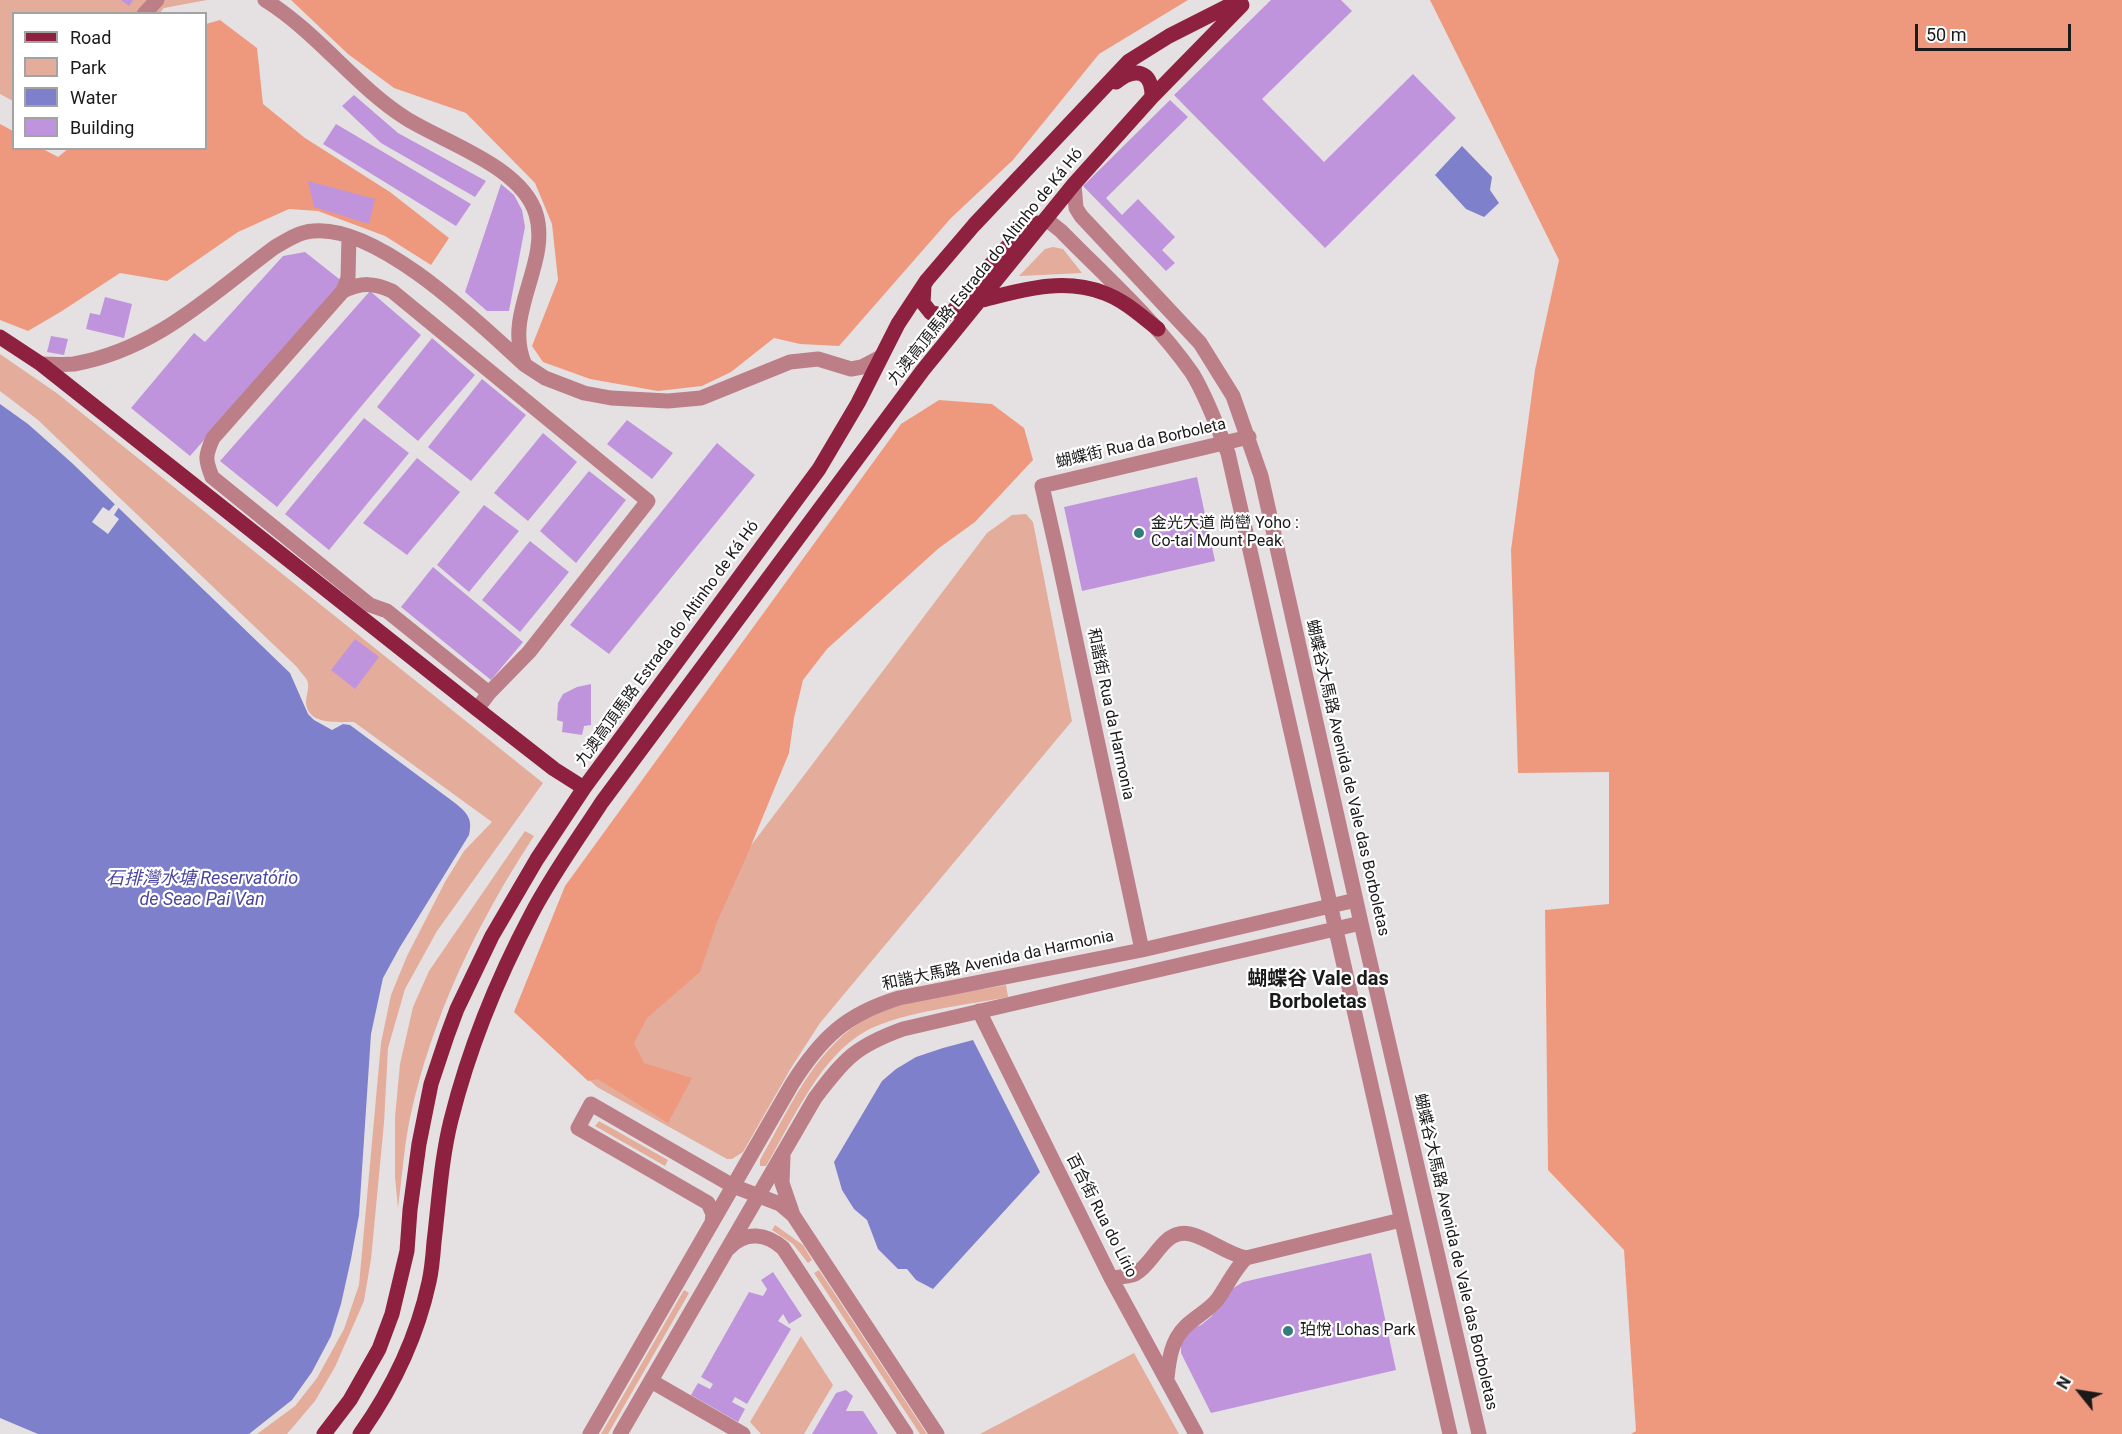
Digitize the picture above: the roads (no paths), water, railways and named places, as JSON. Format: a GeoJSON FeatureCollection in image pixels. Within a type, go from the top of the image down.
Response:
{"type":"FeatureCollection","features":[{"type":"Feature","properties":{"kind":"main road","name":"九澳高頂馬路 Estrada do Altinho de Ká Hó"},"geometry":{"type":"LineString","coordinates":[[324,1434],[362,1380],[379,1349],[392,1314],[407,1251],[419,1144],[432,1084],[458,1009],[510,902],[584,788],[819,469],[858,403],[900,321],[924,284],[974,225],[1129,61],[1169,36],[1240,0]]}},
{"type":"Feature","properties":{"kind":"main road","name":"九澳高頂馬路 Estrada do Altinho de Ká Hó"},"geometry":{"type":"LineString","coordinates":[[360,1434],[373,1416],[414,1335],[429,1281],[450,1122],[468,1058],[496,985],[532,912],[562,863],[602,802],[923,370],[1074,184],[1152,97],[1247,0]]}},
{"type":"Feature","properties":{"kind":"main road"},"geometry":{"type":"LineString","coordinates":[[1086,107],[1122,77],[1133,73],[1141,74],[1149,79],[1152,85],[1152,97]]}},
{"type":"Feature","properties":{"kind":"main road"},"geometry":{"type":"LineString","coordinates":[[924,284],[923,303],[931,313],[945,315],[953,311],[1019,236],[1046,219]]}},
{"type":"Feature","properties":{"kind":"main road"},"geometry":{"type":"LineString","coordinates":[[982,300],[1036,287],[1058,285],[1090,288],[1106,293],[1124,303],[1158,328]]}},
{"type":"Feature","properties":{"kind":"main road"},"geometry":{"type":"LineString","coordinates":[[0,336],[41,364],[554,769],[584,788]]}},
{"type":"Feature","properties":{"kind":"street"},"geometry":{"type":"LineString","coordinates":[[146,12],[157,0]]}},
{"type":"Feature","properties":{"kind":"street"},"geometry":{"type":"LineString","coordinates":[[265,0],[311,35],[389,106],[408,120],[491,165],[524,191],[536,214],[538,247],[519,321],[519,352],[525,365]]}},
{"type":"Feature","properties":{"kind":"street","name":"蝴蝶谷大馬路 Avenida de Vale das Borboletas"},"geometry":{"type":"LineString","coordinates":[[1074,184],[1076,208],[1082,216],[1200,343],[1233,396],[1249,437],[1261,476],[1479,1434]]}},
{"type":"Feature","properties":{"kind":"street"},"geometry":{"type":"LineString","coordinates":[[1046,219],[1061,231],[1158,328],[1192,374],[1224,444],[1236,480],[1450,1434]]}},
{"type":"Feature","properties":{"kind":"street"},"geometry":{"type":"LineString","coordinates":[[41,364],[82,362],[150,339],[170,327],[275,247],[294,236],[312,231],[334,231],[349,236],[411,268],[525,365],[545,378],[584,393],[611,398],[668,401],[700,398],[789,362],[818,359],[851,369],[862,367],[881,357]]}},
{"type":"Feature","properties":{"kind":"street"},"geometry":{"type":"LineString","coordinates":[[349,236],[348,278],[343,291],[213,438],[206,453],[207,463],[212,477],[221,485],[370,605],[387,610],[489,693]]}},
{"type":"Feature","properties":{"kind":"street"},"geometry":{"type":"LineString","coordinates":[[343,291],[365,283],[392,291],[648,501],[529,652],[489,693],[477,709]]}},
{"type":"Feature","properties":{"kind":"street"},"geometry":{"type":"LineString","coordinates":[[493,336],[503,340],[508,339],[519,321]]}},
{"type":"Feature","properties":{"kind":"street","name":"蝴蝶街 Rua da Borboleta"},"geometry":{"type":"LineString","coordinates":[[1041,486],[1249,437]]}},
{"type":"Feature","properties":{"kind":"street","name":"和諧街 Rua da Harmonia"},"geometry":{"type":"LineString","coordinates":[[1041,486],[1058,552],[1142,950]]}},
{"type":"Feature","properties":{"kind":"street","name":"和諧大馬路 Avenida da Harmonia"},"geometry":{"type":"LineString","coordinates":[[590,1434],[792,1084],[818,1046],[842,1024],[874,1005],[899,998],[1142,950],[1356,900]]}},
{"type":"Feature","properties":{"kind":"street"},"geometry":{"type":"LineString","coordinates":[[624,1433],[651,1381],[814,1098],[845,1060],[863,1046],[903,1029],[1361,923]]}},
{"type":"Feature","properties":{"kind":"street","name":"百合街 Rua do Lírio"},"geometry":{"type":"LineString","coordinates":[[980,1011],[1111,1278],[1196,1434]]}},
{"type":"Feature","properties":{"kind":"street"},"geometry":{"type":"LineString","coordinates":[[712,1223],[713,1214],[708,1203],[578,1128],[591,1104],[733,1186],[780,1204],[793,1215]]}},
{"type":"Feature","properties":{"kind":"street"},"geometry":{"type":"LineString","coordinates":[[783,1153],[782,1183],[793,1215],[937,1434]]}},
{"type":"Feature","properties":{"kind":"street"},"geometry":{"type":"LineString","coordinates":[[1111,1278],[1135,1274],[1172,1236],[1188,1234],[1231,1255],[1246,1258],[1401,1220]]}},
{"type":"Feature","properties":{"kind":"street"},"geometry":{"type":"LineString","coordinates":[[724,1255],[731,1245],[741,1238],[752,1235],[764,1236],[783,1248],[906,1434]]}},
{"type":"Feature","properties":{"kind":"street"},"geometry":{"type":"LineString","coordinates":[[1167,1378],[1170,1357],[1177,1338],[1185,1326],[1216,1302],[1246,1258]]}},
{"type":"Feature","properties":{"kind":"street"},"geometry":{"type":"LineString","coordinates":[[651,1381],[742,1434]]}},
{"type":"Feature","properties":{"kind":"water"},"geometry":{"type":"Polygon","coordinates":[[[1462,146],[1492,177],[1490,190],[1499,203],[1484,217],[1466,209],[1435,175],[1462,146]]]}},
{"type":"Feature","properties":{"kind":"water","name":"石排灣水塘 Reservatório de Seac Pai Van"},"geometry":{"type":"Polygon","coordinates":[[[0,404],[28,424],[72,463],[290,673],[308,714],[314,720],[332,730],[343,724],[350,725],[455,803],[466,813],[469,820],[469,835],[383,978],[371,1034],[359,1215],[341,1304],[331,1336],[312,1372],[292,1400],[249,1434],[38,1434],[0,1418],[0,404]]]}},
{"type":"Feature","properties":{"kind":"water"},"geometry":{"type":"Polygon","coordinates":[[[973,1040],[1040,1172],[933,1289],[916,1280],[907,1269],[898,1269],[878,1249],[867,1220],[854,1209],[842,1190],[834,1162],[882,1081],[916,1057],[973,1040]]]}},
{"type":"Feature","properties":{"kind":"place","name":"金光大道 尚巒 Yoho : Co-tai Mount Peak"},"geometry":{"type":"Point","coordinates":[1139,533]}},
{"type":"Feature","properties":{"kind":"place","name":"珀悅 Lohas Park"},"geometry":{"type":"Point","coordinates":[1288,1331]}},
{"type":"Feature","properties":{"kind":"district","name":"蝴蝶谷 Vale das Borboletas"},"geometry":{"type":"Point","coordinates":[1318,992]}}]}
